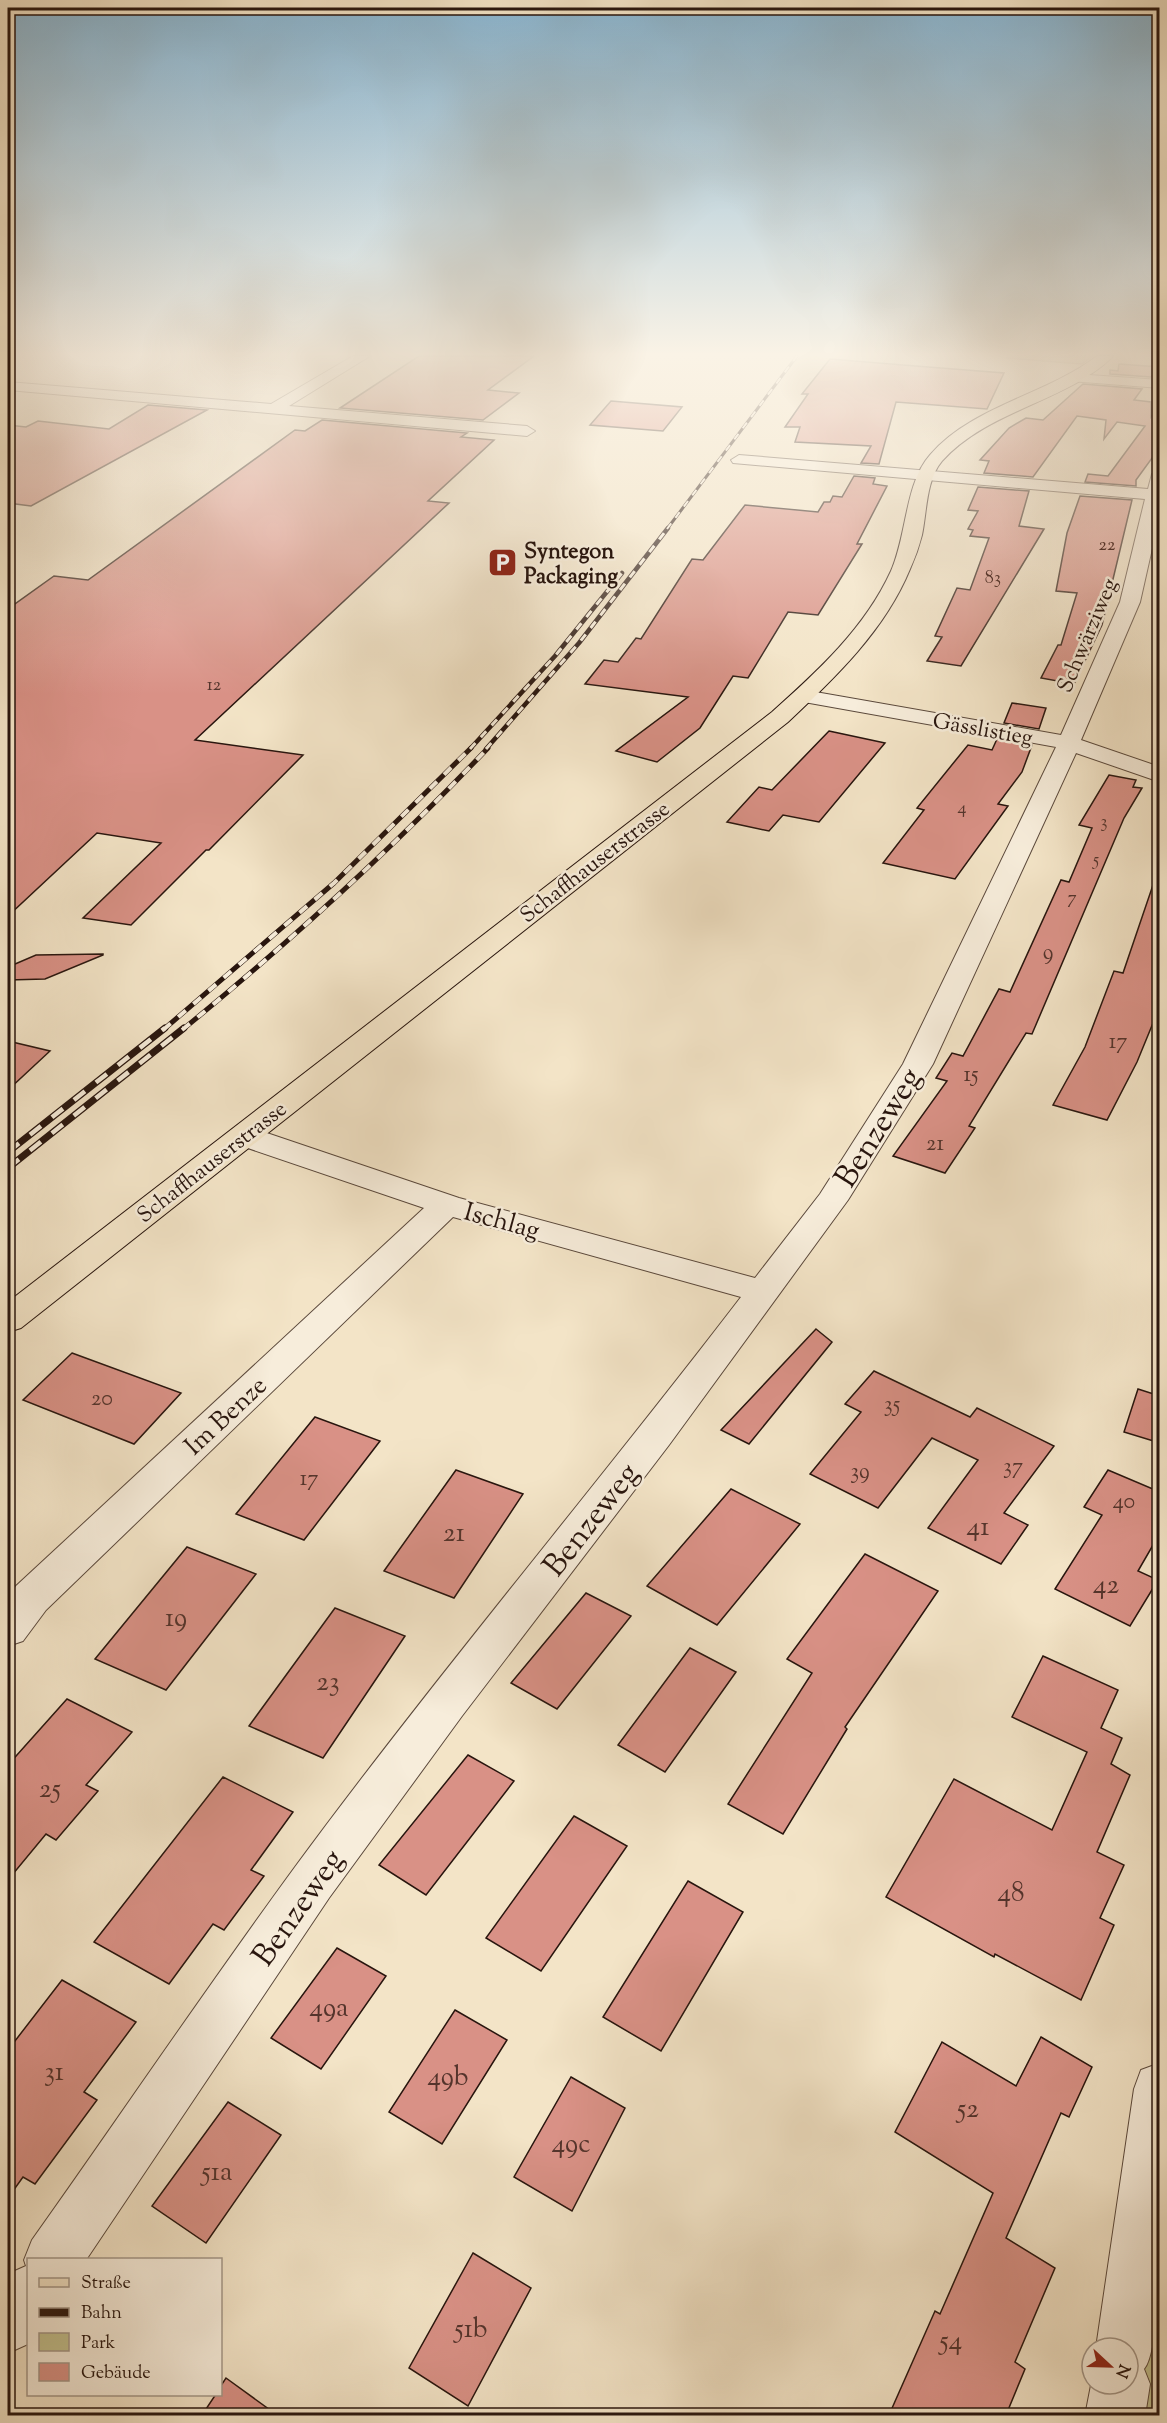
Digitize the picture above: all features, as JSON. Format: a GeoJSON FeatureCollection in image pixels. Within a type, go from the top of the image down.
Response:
{"type":"FeatureCollection","features":[{"type":"Feature","properties":{"kind":"main road","name":"Schaffhauserstrasse"},"geometry":{"type":"LineString","coordinates":[[8,1320],[804,696],[867,628],[892,591],[910,545],[926,475],[929,469]]}},
{"type":"Feature","properties":{"kind":"street"},"geometry":{"type":"LineString","coordinates":[[852,469],[1153,495]]}},
{"type":"Feature","properties":{"kind":"street","name":"Schwärziweg"},"geometry":{"type":"LineString","coordinates":[[1069,743],[1081,710],[1130,602],[1153,495],[1160,474]]}},
{"type":"Feature","properties":{"kind":"street","name":"Gässlistieg"},"geometry":{"type":"LineString","coordinates":[[804,696],[1069,743],[1160,774]]}},
{"type":"Feature","properties":{"kind":"street","name":"Benzeweg"},"geometry":{"type":"LineString","coordinates":[[53,2258],[312,1883],[446,1703],[656,1435],[832,1200],[918,1064],[1069,743]]}},
{"type":"Feature","properties":{"kind":"street","name":"Ischlag"},"geometry":{"type":"LineString","coordinates":[[244,1136],[447,1205],[764,1292]]}},
{"type":"Feature","properties":{"kind":"street","name":"Im Benze"},"geometry":{"type":"LineString","coordinates":[[8,1629],[31,1598],[447,1205]]}},
{"type":"Feature","properties":{"kind":"street"},"geometry":{"type":"LineString","coordinates":[[1127,2336],[1160,2089]]}},
{"type":"Feature","properties":{"kind":"street"},"geometry":{"type":"LineString","coordinates":[[8,2324],[27,2296]]}},
{"type":"Feature","properties":{"kind":"street"},"geometry":{"type":"LineString","coordinates":[[1116,2415],[1118,2396]]}},
{"type":"Feature","properties":{"kind":"green space"},"geometry":{"type":"Polygon","coordinates":[[[1159,2089],[1159,2415],[1116,2416],[1124,2396],[1140,2396],[1140,2336],[1129,2336],[1159,2089]]]}},
{"type":"Feature","properties":{"kind":"building"},"geometry":{"type":"Polygon","coordinates":[[[8,469],[99,469],[31,506],[8,503],[8,469]]]}},
{"type":"Feature","properties":{"kind":"building"},"geometry":{"type":"Polygon","coordinates":[[[241,469],[463,469],[428,501],[449,503],[195,740],[303,755],[131,925],[83,918],[161,843],[97,833],[8,916],[8,609],[54,576],[88,580],[241,469]]]}},
{"type":"Feature","properties":{"kind":"building"},"geometry":{"type":"Polygon","coordinates":[[[986,469],[1039,469],[1033,477],[984,473],[986,469]]]}},
{"type":"Feature","properties":{"kind":"building"},"geometry":{"type":"Polygon","coordinates":[[[1113,469],[1144,469],[1136,480],[1136,486],[1085,482],[1088,474],[1108,476],[1113,469]]]}},
{"type":"Feature","properties":{"kind":"building"},"geometry":{"type":"Polygon","coordinates":[[[854,476],[875,478],[873,484],[887,486],[857,544],[862,544],[818,615],[788,612],[748,678],[733,676],[700,728],[657,762],[616,751],[688,697],[585,684],[604,660],[618,662],[636,638],[641,639],[692,559],[703,560],[745,505],[818,512],[824,502],[830,502],[833,496],[842,497],[854,476]]]}},
{"type":"Feature","properties":{"kind":"building"},"geometry":{"type":"Polygon","coordinates":[[[978,487],[1029,491],[1019,526],[1044,529],[961,666],[927,661],[942,637],[935,636],[957,588],[970,590],[989,538],[970,536],[973,530],[968,529],[978,511],[968,510],[978,487]]]}},
{"type":"Feature","properties":{"kind":"building"},"geometry":{"type":"Polygon","coordinates":[[[1080,496],[1132,500],[1102,625],[1074,684],[1041,678],[1058,645],[1061,645],[1077,593],[1056,591],[1067,533],[1080,496]]]}},
{"type":"Feature","properties":{"kind":"building"},"geometry":{"type":"Polygon","coordinates":[[[1012,703],[1046,708],[1039,729],[1004,723],[1012,703]]]}},
{"type":"Feature","properties":{"kind":"building"},"geometry":{"type":"Polygon","coordinates":[[[829,731],[885,743],[819,822],[783,815],[769,831],[727,822],[759,787],[772,790],[829,731]]]}},
{"type":"Feature","properties":{"kind":"building"},"geometry":{"type":"Polygon","coordinates":[[[997,739],[1032,745],[1022,772],[998,804],[1008,806],[955,879],[883,863],[924,810],[917,808],[968,745],[992,750],[997,739]]]}},
{"type":"Feature","properties":{"kind":"building"},"geometry":{"type":"Polygon","coordinates":[[[1109,775],[1136,780],[1133,787],[1142,788],[1124,818],[1032,1034],[1026,1033],[969,1126],[975,1128],[945,1173],[893,1156],[947,1081],[936,1078],[952,1053],[963,1056],[999,989],[1010,992],[1061,880],[1069,882],[1092,828],[1079,825],[1109,775]]]}},
{"type":"Feature","properties":{"kind":"building"},"geometry":{"type":"Polygon","coordinates":[[[1155,879],[1160,880],[1160,1006],[1137,1062],[1107,1120],[1053,1105],[1085,1047],[1114,971],[1123,973],[1155,879]]]}},
{"type":"Feature","properties":{"kind":"building"},"geometry":{"type":"Polygon","coordinates":[[[103,954],[45,979],[8,980],[8,967],[36,955],[103,954]]]}},
{"type":"Feature","properties":{"kind":"building"},"geometry":{"type":"Polygon","coordinates":[[[8,1041],[50,1051],[8,1090],[8,1041]]]}},
{"type":"Feature","properties":{"kind":"building"},"geometry":{"type":"Polygon","coordinates":[[[816,1329],[832,1342],[749,1444],[721,1430],[816,1329]]]}},
{"type":"Feature","properties":{"kind":"building"},"geometry":{"type":"Polygon","coordinates":[[[72,1353],[181,1393],[134,1444],[23,1400],[72,1353]]]}},
{"type":"Feature","properties":{"kind":"building"},"geometry":{"type":"Polygon","coordinates":[[[874,1371],[970,1417],[977,1408],[1054,1446],[1004,1513],[1028,1525],[1001,1564],[928,1528],[978,1460],[932,1438],[878,1508],[810,1474],[861,1412],[845,1404],[874,1371]]]}},
{"type":"Feature","properties":{"kind":"building"},"geometry":{"type":"Polygon","coordinates":[[[1138,1389],[1160,1396],[1160,1443],[1124,1432],[1138,1389]]]}},
{"type":"Feature","properties":{"kind":"building"},"geometry":{"type":"Polygon","coordinates":[[[315,1417],[380,1441],[304,1540],[236,1514],[315,1417]]]}},
{"type":"Feature","properties":{"kind":"building"},"geometry":{"type":"Polygon","coordinates":[[[456,1470],[523,1494],[454,1598],[384,1571],[456,1470]]]}},
{"type":"Feature","properties":{"kind":"building"},"geometry":{"type":"Polygon","coordinates":[[[1108,1470],[1160,1492],[1160,1533],[1138,1571],[1158,1580],[1130,1626],[1055,1589],[1102,1515],[1084,1507],[1108,1470]]]}},
{"type":"Feature","properties":{"kind":"building"},"geometry":{"type":"Polygon","coordinates":[[[731,1489],[800,1524],[717,1625],[647,1586],[731,1489]]]}},
{"type":"Feature","properties":{"kind":"building"},"geometry":{"type":"Polygon","coordinates":[[[187,1547],[256,1574],[166,1690],[95,1659],[187,1547]]]}},
{"type":"Feature","properties":{"kind":"building"},"geometry":{"type":"Polygon","coordinates":[[[865,1554],[938,1591],[845,1727],[847,1729],[783,1834],[728,1804],[812,1673],[787,1659],[865,1554]]]}},
{"type":"Feature","properties":{"kind":"building"},"geometry":{"type":"Polygon","coordinates":[[[586,1593],[631,1616],[557,1709],[511,1683],[586,1593]]]}},
{"type":"Feature","properties":{"kind":"building"},"geometry":{"type":"Polygon","coordinates":[[[335,1608],[405,1636],[323,1758],[249,1726],[335,1608]]]}},
{"type":"Feature","properties":{"kind":"building"},"geometry":{"type":"Polygon","coordinates":[[[690,1648],[736,1672],[665,1772],[618,1745],[690,1648]]]}},
{"type":"Feature","properties":{"kind":"building"},"geometry":{"type":"Polygon","coordinates":[[[1043,1656],[1118,1690],[1101,1728],[1122,1738],[1111,1764],[1130,1775],[1097,1852],[1124,1865],[1100,1918],[1114,1925],[1081,2000],[995,1954],[994,1957],[886,1897],[954,1779],[1052,1830],[1087,1752],[1012,1717],[1043,1656]]]}},
{"type":"Feature","properties":{"kind":"building"},"geometry":{"type":"Polygon","coordinates":[[[67,1699],[132,1732],[86,1785],[98,1791],[56,1840],[46,1834],[8,1880],[8,1765],[67,1699]]]}},
{"type":"Feature","properties":{"kind":"building"},"geometry":{"type":"Polygon","coordinates":[[[468,1755],[514,1781],[426,1895],[379,1865],[468,1755]]]}},
{"type":"Feature","properties":{"kind":"building"},"geometry":{"type":"Polygon","coordinates":[[[223,1777],[293,1812],[251,1870],[264,1876],[224,1930],[213,1924],[169,1984],[94,1942],[223,1777]]]}},
{"type":"Feature","properties":{"kind":"building"},"geometry":{"type":"Polygon","coordinates":[[[574,1816],[627,1846],[541,1971],[486,1938],[574,1816]]]}},
{"type":"Feature","properties":{"kind":"building"},"geometry":{"type":"Polygon","coordinates":[[[688,1881],[743,1912],[661,2051],[603,2017],[688,1881]]]}},
{"type":"Feature","properties":{"kind":"building"},"geometry":{"type":"Polygon","coordinates":[[[337,1948],[386,1976],[321,2069],[271,2038],[337,1948]]]}},
{"type":"Feature","properties":{"kind":"building"},"geometry":{"type":"Polygon","coordinates":[[[62,1980],[136,2022],[84,2092],[97,2100],[35,2184],[23,2177],[8,2198],[8,2050],[62,1980]]]}},
{"type":"Feature","properties":{"kind":"building"},"geometry":{"type":"Polygon","coordinates":[[[455,2010],[507,2040],[442,2144],[389,2112],[455,2010]]]}},
{"type":"Feature","properties":{"kind":"building"},"geometry":{"type":"Polygon","coordinates":[[[1041,2037],[1092,2067],[1069,2117],[1061,2113],[1006,2238],[1055,2268],[1015,2362],[1025,2369],[1006,2415],[889,2415],[935,2311],[940,2314],[993,2193],[895,2132],[942,2042],[1016,2086],[1041,2037]]]}},
{"type":"Feature","properties":{"kind":"building"},"geometry":{"type":"Polygon","coordinates":[[[571,2077],[625,2108],[572,2211],[514,2177],[571,2077]]]}},
{"type":"Feature","properties":{"kind":"building"},"geometry":{"type":"Polygon","coordinates":[[[228,2102],[281,2135],[206,2243],[152,2206],[228,2102]]]}},
{"type":"Feature","properties":{"kind":"building"},"geometry":{"type":"Polygon","coordinates":[[[473,2253],[531,2288],[468,2406],[409,2368],[473,2253]]]}},
{"type":"Feature","properties":{"kind":"building"},"geometry":{"type":"Polygon","coordinates":[[[226,2378],[277,2415],[202,2415],[215,2396],[222,2396],[222,2384],[226,2378]]]}},
{"type":"Feature","properties":{"kind":"railway"},"geometry":{"type":"LineString","coordinates":[[667,529],[712,469]]}},
{"type":"Feature","properties":{"kind":"railway"},"geometry":{"type":"LineString","coordinates":[[486,749],[579,643],[668,528]]}},
{"type":"Feature","properties":{"kind":"railway"},"geometry":{"type":"LineString","coordinates":[[470,749],[555,656],[622,573]]}},
{"type":"Feature","properties":{"kind":"railway"},"geometry":{"type":"LineString","coordinates":[[182,1030],[340,894],[488,748]]}},
{"type":"Feature","properties":{"kind":"railway"},"geometry":{"type":"LineString","coordinates":[[163,1030],[334,883],[470,749]]}},
{"type":"Feature","properties":{"kind":"railway"},"geometry":{"type":"LineString","coordinates":[[8,1152],[165,1028]]}},
{"type":"Feature","properties":{"kind":"railway"},"geometry":{"type":"LineString","coordinates":[[8,1168],[184,1028]]}},
{"type":"Feature","properties":{"kind":"place","name":"Syntegon Packaging"},"geometry":{"type":"Point","coordinates":[503,563]}}]}
